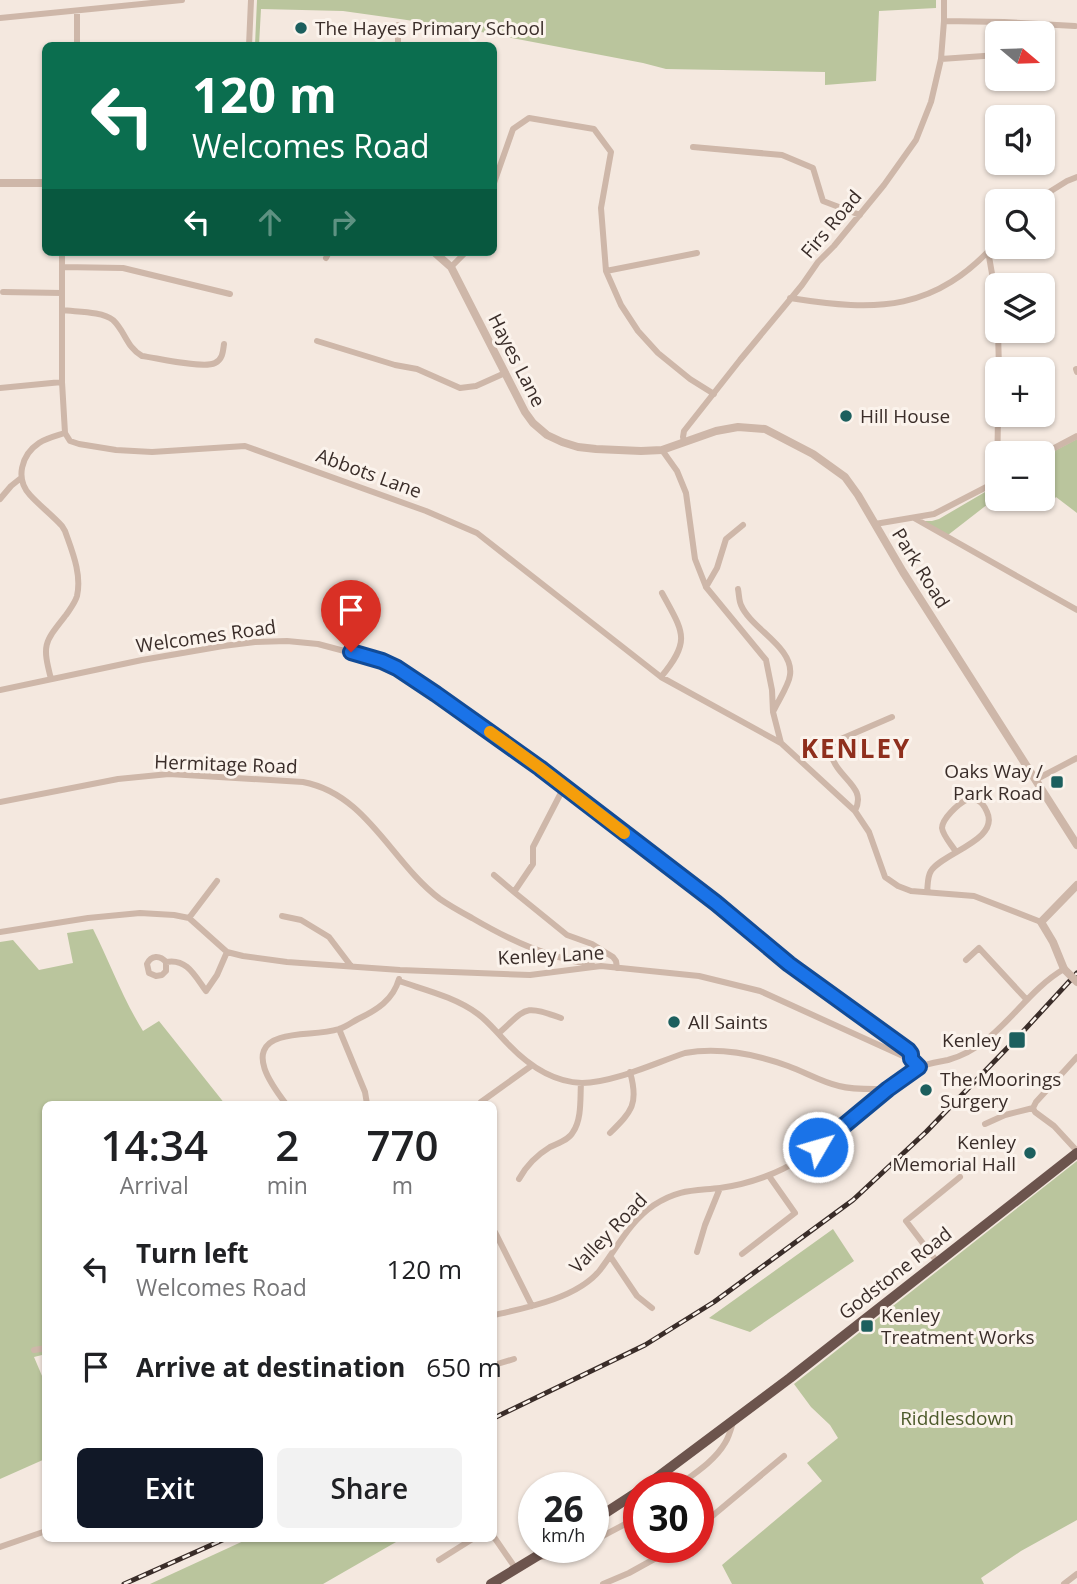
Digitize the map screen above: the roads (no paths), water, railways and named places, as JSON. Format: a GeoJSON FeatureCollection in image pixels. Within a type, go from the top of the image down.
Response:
{"type":"FeatureCollection","features":[{"type":"Feature","properties":{"kind":"highway","name":"Godstone Road"},"geometry":{"type":"LineString","coordinates":[[664,1472],[938,1263],[1077,1152]]}},
{"type":"Feature","properties":{"kind":"highway"},"geometry":{"type":"LineString","coordinates":[[491,1584],[527,1563]]}},
{"type":"Feature","properties":{"kind":"street"},"geometry":{"type":"LineString","coordinates":[[0,18],[182,0]]}},
{"type":"Feature","properties":{"kind":"street"},"geometry":{"type":"LineString","coordinates":[[249,42],[251,0]]}},
{"type":"Feature","properties":{"kind":"street","name":"Firs Road"},"geometry":{"type":"LineString","coordinates":[[684,442],[684,431],[818,262],[884,186],[916,140],[931,102],[940,59],[944,0]]}},
{"type":"Feature","properties":{"kind":"street"},"geometry":{"type":"LineString","coordinates":[[77,11],[77,42]]}},
{"type":"Feature","properties":{"kind":"street"},"geometry":{"type":"LineString","coordinates":[[944,21],[1075,26]]}},
{"type":"Feature","properties":{"kind":"street"},"geometry":{"type":"LineString","coordinates":[[398,25],[398,42]]}},
{"type":"Feature","properties":{"kind":"street"},"geometry":{"type":"LineString","coordinates":[[940,59],[985,56]]}},
{"type":"Feature","properties":{"kind":"street"},"geometry":{"type":"LineString","coordinates":[[497,174],[513,129],[529,118],[594,130],[611,152],[601,208],[606,271],[621,305],[638,331],[658,353],[714,394]]}},
{"type":"Feature","properties":{"kind":"street"},"geometry":{"type":"LineString","coordinates":[[693,147],[782,155],[813,168],[823,201],[860,215]]}},
{"type":"Feature","properties":{"kind":"street"},"geometry":{"type":"LineString","coordinates":[[1054,189],[1077,177]]}},
{"type":"Feature","properties":{"kind":"street"},"geometry":{"type":"LineString","coordinates":[[0,183],[42,183]]}},
{"type":"Feature","properties":{"kind":"street"},"geometry":{"type":"LineString","coordinates":[[606,271],[697,253]]}},
{"type":"Feature","properties":{"kind":"street"},"geometry":{"type":"LineString","coordinates":[[790,298],[873,306],[916,299],[947,286],[985,254]]}},
{"type":"Feature","properties":{"kind":"street"},"geometry":{"type":"LineString","coordinates":[[51,679],[46,642],[76,598],[77,569],[62,526],[30,495],[21,478],[23,463],[31,449],[65,433],[62,382],[62,256]]}},
{"type":"Feature","properties":{"kind":"street","name":"Hayes Lane"},"geometry":{"type":"LineString","coordinates":[[439,256],[451,267],[533,423],[547,435],[578,447],[662,450]]}},
{"type":"Feature","properties":{"kind":"street"},"geometry":{"type":"LineString","coordinates":[[451,267],[462,256]]}},
{"type":"Feature","properties":{"kind":"street"},"geometry":{"type":"LineString","coordinates":[[62,267],[123,268],[230,294]]}},
{"type":"Feature","properties":{"kind":"street"},"geometry":{"type":"LineString","coordinates":[[3,292],[62,293]]}},
{"type":"Feature","properties":{"kind":"street"},"geometry":{"type":"LineString","coordinates":[[62,310],[104,315],[111,319],[135,352],[142,356],[205,365],[217,363],[225,344]]}},
{"type":"Feature","properties":{"kind":"street"},"geometry":{"type":"LineString","coordinates":[[317,341],[417,369],[460,388],[476,386],[505,373]]}},
{"type":"Feature","properties":{"kind":"street"},"geometry":{"type":"LineString","coordinates":[[0,388],[62,382]]}},
{"type":"Feature","properties":{"kind":"street","name":"Park Road"},"geometry":{"type":"LineString","coordinates":[[662,450],[716,430],[738,427],[765,429],[813,454],[845,477],[1077,845]]}},
{"type":"Feature","properties":{"kind":"street","name":"Abbots Lane"},"geometry":{"type":"LineString","coordinates":[[65,433],[70,441],[116,450],[152,452],[245,446],[407,503],[477,533],[661,677],[781,743]]}},
{"type":"Feature","properties":{"kind":"street"},"geometry":{"type":"LineString","coordinates":[[1055,448],[1077,436]]}},
{"type":"Feature","properties":{"kind":"street"},"geometry":{"type":"LineString","coordinates":[[662,450],[677,471],[686,493],[695,559],[706,587],[766,660],[776,729],[781,743],[855,811],[869,832],[885,877],[912,891],[974,896],[1041,922],[1064,969],[1077,982]]}},
{"type":"Feature","properties":{"kind":"street"},"geometry":{"type":"LineString","coordinates":[[0,499],[21,478]]}},
{"type":"Feature","properties":{"kind":"street"},"geometry":{"type":"LineString","coordinates":[[875,524],[934,514],[985,487]]}},
{"type":"Feature","properties":{"kind":"street"},"geometry":{"type":"LineString","coordinates":[[914,518],[1077,610]]}},
{"type":"Feature","properties":{"kind":"street"},"geometry":{"type":"LineString","coordinates":[[706,587],[717,568],[726,539],[743,525]]}},
{"type":"Feature","properties":{"kind":"street"},"geometry":{"type":"LineString","coordinates":[[738,589],[741,605],[756,626],[778,644],[789,664],[790,676],[773,712]]}},
{"type":"Feature","properties":{"kind":"street"},"geometry":{"type":"LineString","coordinates":[[661,677],[677,656],[681,637],[678,623],[662,593]]}},
{"type":"Feature","properties":{"kind":"street","name":"Welcomes Road"},"geometry":{"type":"LineString","coordinates":[[0,690],[223,646],[276,642],[318,644],[382,661],[436,694],[564,787],[716,903],[789,964],[908,1050],[911,1059]]}},
{"type":"Feature","properties":{"kind":"street"},"geometry":{"type":"LineString","coordinates":[[855,811],[859,803],[858,793],[836,766],[830,752],[834,742],[892,717]]}},
{"type":"Feature","properties":{"kind":"street"},"geometry":{"type":"LineString","coordinates":[[1035,780],[1077,758]]}},
{"type":"Feature","properties":{"kind":"street","name":"Hermitage Road"},"geometry":{"type":"LineString","coordinates":[[0,802],[118,779],[169,774],[317,784],[353,805],[439,898],[505,937],[567,960],[601,966]]}},
{"type":"Feature","properties":{"kind":"street"},"geometry":{"type":"LineString","coordinates":[[514,892],[533,864],[533,847],[564,787]]}},
{"type":"Feature","properties":{"kind":"street"},"geometry":{"type":"LineString","coordinates":[[927,892],[931,871],[956,852],[965,849],[987,829],[989,815],[981,802],[974,799],[966,800],[945,817],[942,831],[956,852]]}},
{"type":"Feature","properties":{"kind":"street"},"geometry":{"type":"LineString","coordinates":[[494,874],[568,935],[592,944],[613,957],[617,968]]}},
{"type":"Feature","properties":{"kind":"street"},"geometry":{"type":"LineString","coordinates":[[189,918],[217,881]]}},
{"type":"Feature","properties":{"kind":"street"},"geometry":{"type":"LineString","coordinates":[[1041,922],[1077,885]]}},
{"type":"Feature","properties":{"kind":"street"},"geometry":{"type":"LineString","coordinates":[[0,932],[88,918],[141,913],[174,915],[189,918],[227,952],[206,991],[189,968],[181,963],[166,962]]}},
{"type":"Feature","properties":{"kind":"street"},"geometry":{"type":"LineString","coordinates":[[282,916],[301,920],[329,937],[351,967]]}},
{"type":"Feature","properties":{"kind":"street"},"geometry":{"type":"LineString","coordinates":[[966,960],[979,948],[1027,1000]]}},
{"type":"Feature","properties":{"kind":"street","name":"Kenley Lane"},"geometry":{"type":"LineString","coordinates":[[227,952],[287,962],[400,970],[530,975],[601,966],[699,976],[760,990],[911,1059],[919,1067]]}},
{"type":"Feature","properties":{"kind":"street"},"geometry":{"type":"LineString","coordinates":[[919,1067],[971,1051],[986,1040],[1048,978],[1064,969]]}},
{"type":"Feature","properties":{"kind":"street"},"geometry":{"type":"LineString","coordinates":[[284,1101],[265,1071],[265,1049],[281,1037],[339,1029],[376,1010],[390,998],[399,981],[400,970]]}},
{"type":"Feature","properties":{"kind":"street"},"geometry":{"type":"LineString","coordinates":[[399,981],[454,1000],[478,1014],[531,1066],[549,1075],[581,1083],[603,1081],[685,1053],[726,1051],[788,1066],[837,1086],[888,1089]]}},
{"type":"Feature","properties":{"kind":"street"},"geometry":{"type":"LineString","coordinates":[[499,1033],[523,1011],[534,1009],[561,1018]]}},
{"type":"Feature","properties":{"kind":"street"},"geometry":{"type":"LineString","coordinates":[[339,1029],[366,1101]]}},
{"type":"Feature","properties":{"kind":"street"},"geometry":{"type":"LineString","coordinates":[[985,1124],[1005,1115],[1033,1108],[1077,1057]]}},
{"type":"Feature","properties":{"kind":"street"},"geometry":{"type":"LineString","coordinates":[[482,1101],[531,1066]]}},
{"type":"Feature","properties":{"kind":"street","name":"Valley Road"},"geometry":{"type":"LineString","coordinates":[[497,1314],[531,1306],[576,1289],[591,1279],[625,1234],[652,1207],[677,1193],[745,1183],[769,1176],[803,1157],[919,1067]]}},
{"type":"Feature","properties":{"kind":"street"},"geometry":{"type":"LineString","coordinates":[[610,1133],[626,1117],[633,1102],[635,1090],[630,1072]]}},
{"type":"Feature","properties":{"kind":"street"},"geometry":{"type":"LineString","coordinates":[[519,1179],[523,1170],[536,1158],[570,1137],[574,1131],[578,1121],[581,1083]]}},
{"type":"Feature","properties":{"kind":"street"},"geometry":{"type":"LineString","coordinates":[[1033,1108],[1054,1126],[1077,1152]]}},
{"type":"Feature","properties":{"kind":"street"},"geometry":{"type":"LineString","coordinates":[[742,1254],[795,1213],[769,1176]]}},
{"type":"Feature","properties":{"kind":"street"},"geometry":{"type":"LineString","coordinates":[[938,1263],[906,1221],[960,1177]]}},
{"type":"Feature","properties":{"kind":"street"},"geometry":{"type":"LineString","coordinates":[[697,1252],[720,1188]]}},
{"type":"Feature","properties":{"kind":"street"},"geometry":{"type":"LineString","coordinates":[[497,1236],[531,1306]]}},
{"type":"Feature","properties":{"kind":"street"},"geometry":{"type":"LineString","coordinates":[[610,1256],[637,1296],[652,1308]]}},
{"type":"Feature","properties":{"kind":"street"},"geometry":{"type":"LineString","coordinates":[[34,1350],[42,1349]]}},
{"type":"Feature","properties":{"kind":"street"},"geometry":{"type":"LineString","coordinates":[[497,1364],[514,1359]]}},
{"type":"Feature","properties":{"kind":"street","name":"Godstone Road"},"geometry":{"type":"LineString","coordinates":[[696,1472],[727,1442],[733,1420]]}},
{"type":"Feature","properties":{"kind":"street"},"geometry":{"type":"LineString","coordinates":[[714,1515],[784,1456]]}},
{"type":"Feature","properties":{"kind":"street"},"geometry":{"type":"LineString","coordinates":[[0,1547],[42,1532]]}},
{"type":"Feature","properties":{"kind":"street"},"geometry":{"type":"LineString","coordinates":[[497,1541],[514,1566],[514,1571]]}},
{"type":"Feature","properties":{"kind":"street"},"geometry":{"type":"LineString","coordinates":[[439,1560],[468,1542]]}},
{"type":"Feature","properties":{"kind":"street"},"geometry":{"type":"LineString","coordinates":[[603,1584],[647,1563]]}},
{"type":"Feature","properties":{"kind":"street"},"geometry":{"type":"LineString","coordinates":[[1064,1584],[1077,1574]]}},
{"type":"Feature","properties":{"kind":"railway"},"geometry":{"type":"LineString","coordinates":[[497,1417],[645,1345],[714,1302],[853,1200],[926,1132],[1077,973]]}},
{"type":"Feature","properties":{"kind":"railway"},"geometry":{"type":"LineString","coordinates":[[124,1584],[218,1542]]}},
{"type":"Feature","properties":{"kind":"place","name":"The Hayes Primary School"},"geometry":{"type":"Point","coordinates":[301,28]}},
{"type":"Feature","properties":{"kind":"place","name":"Hill House"},"geometry":{"type":"Point","coordinates":[846,416]}},
{"type":"Feature","properties":{"kind":"place","name":"Oaks Way / Park Road"},"geometry":{"type":"Point","coordinates":[1057,782]}},
{"type":"Feature","properties":{"kind":"place","name":"All Saints"},"geometry":{"type":"Point","coordinates":[674,1022]}},
{"type":"Feature","properties":{"kind":"place","name":"Kenley"},"geometry":{"type":"Point","coordinates":[1017,1040]}},
{"type":"Feature","properties":{"kind":"place","name":"The Moorings Surgery"},"geometry":{"type":"Point","coordinates":[926,1090]}},
{"type":"Feature","properties":{"kind":"place","name":"Kenley Memorial Hall"},"geometry":{"type":"Point","coordinates":[1030,1153]}},
{"type":"Feature","properties":{"kind":"place","name":"Kenley Treatment Works"},"geometry":{"type":"Point","coordinates":[867,1326]}},
{"type":"Feature","properties":{"kind":"district","name":"KENLEY"},"geometry":{"type":"Point","coordinates":[856,748]}},
{"type":"Feature","properties":{"kind":"park label","name":"Riddlesdown"},"geometry":{"type":"Point","coordinates":[957,1418]}}]}
